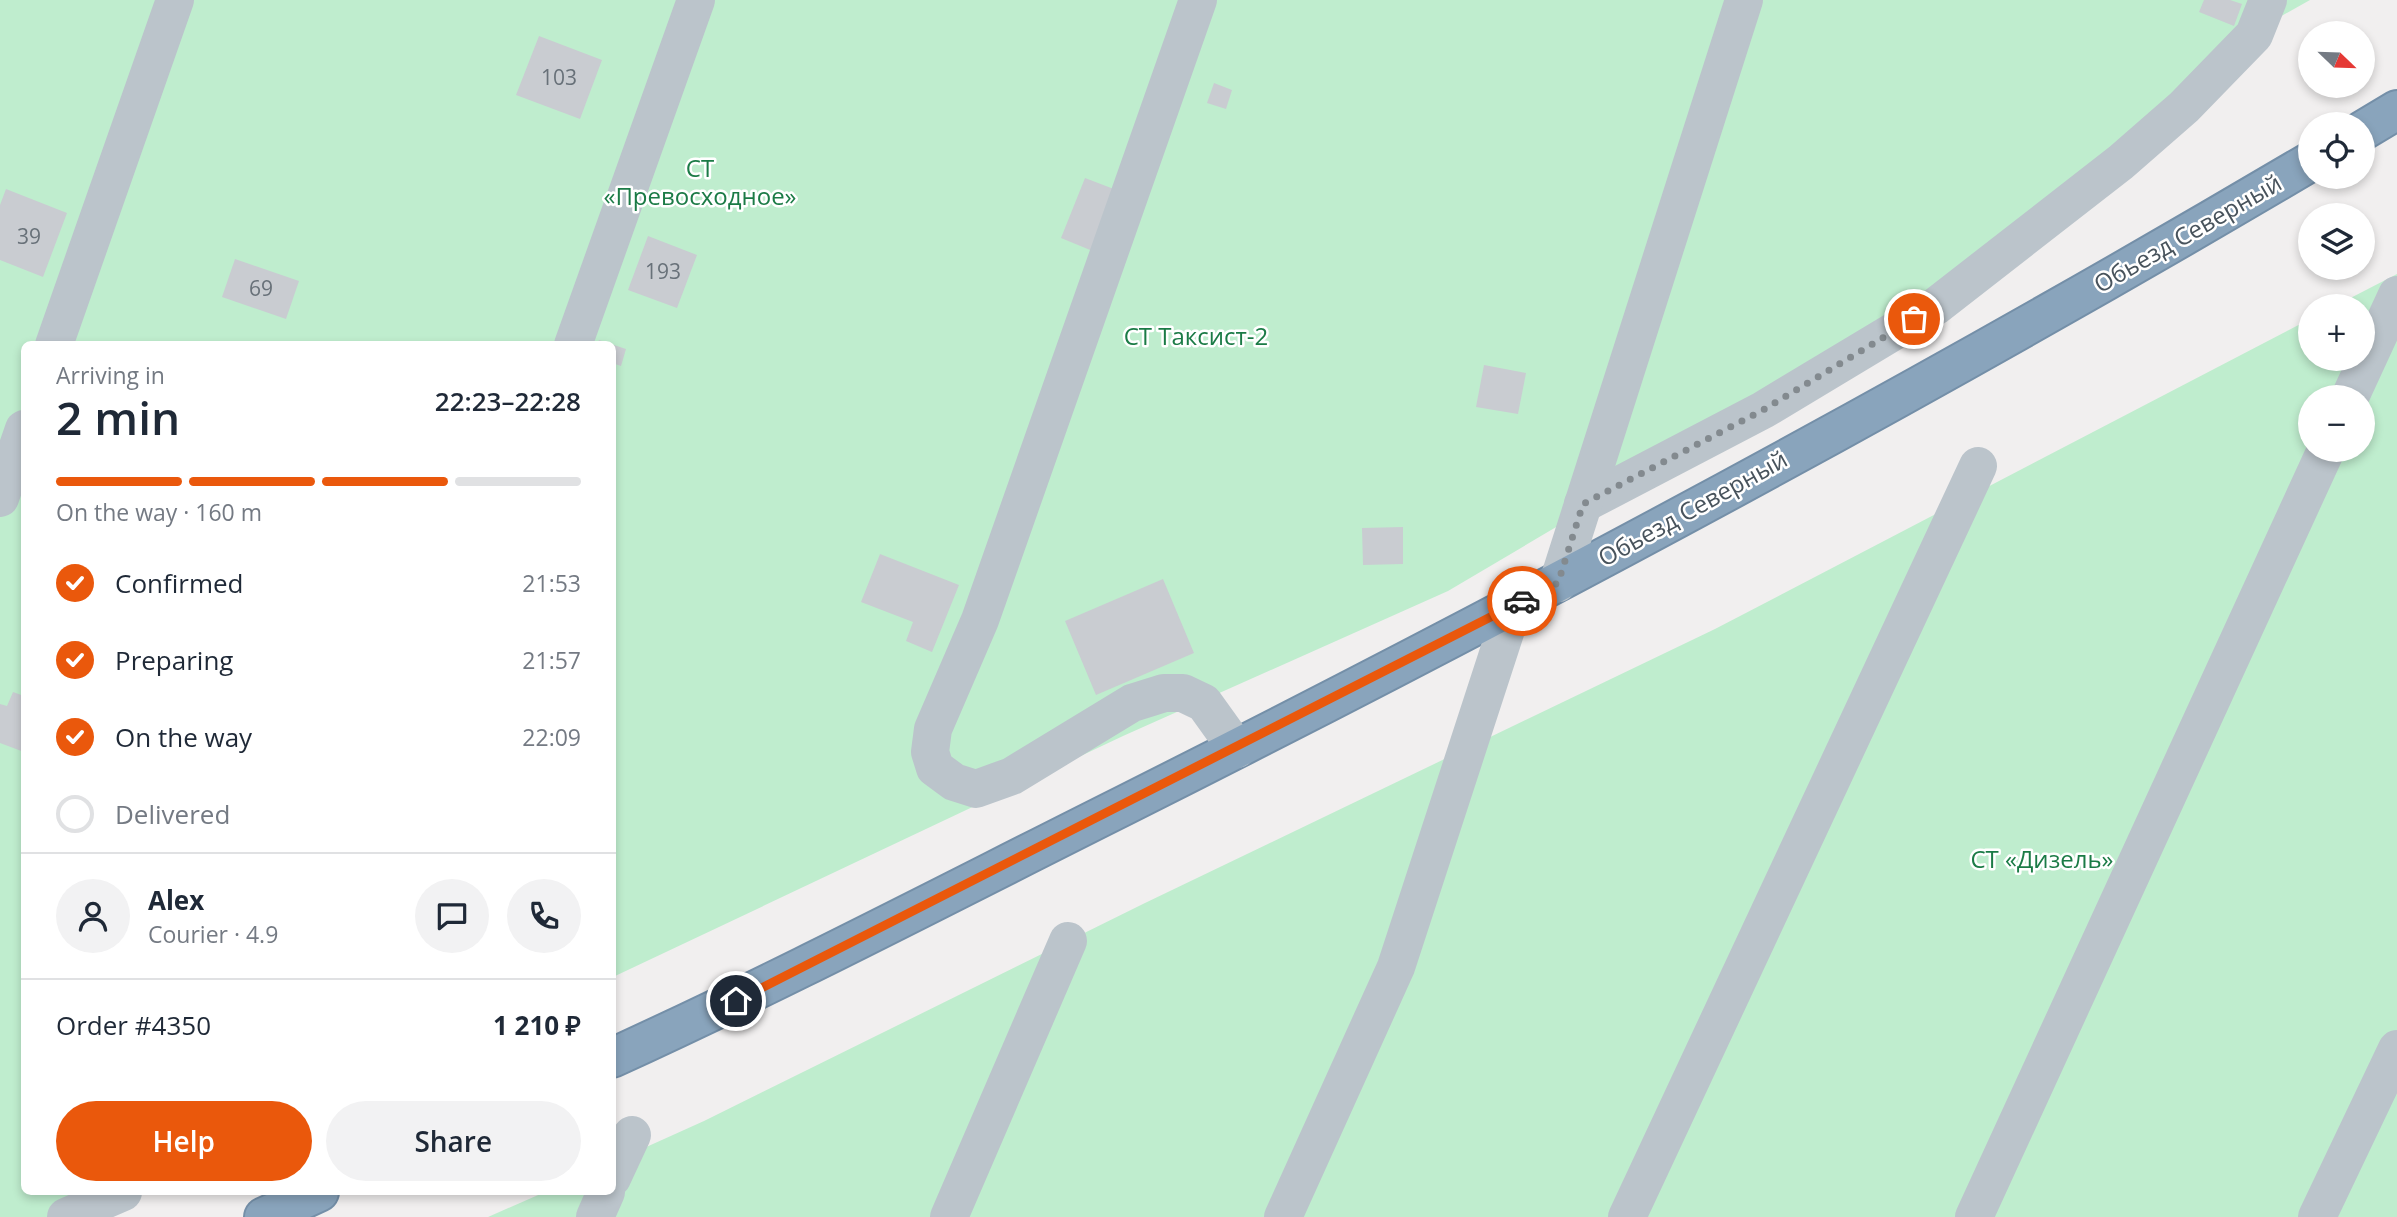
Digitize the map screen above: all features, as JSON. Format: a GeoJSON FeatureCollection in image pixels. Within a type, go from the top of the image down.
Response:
{"type":"FeatureCollection","features":[{"type":"Feature","properties":{"kind":"highway"},"geometry":{"type":"LineString","coordinates":[[2375,123],[2397,110]]}},
{"type":"Feature","properties":{"kind":"highway","name":"Обьезд Северный"},"geometry":{"type":"LineString","coordinates":[[616,1056],[712,1013],[1237,749],[1558,583],[2105,284],[2298,169]]}},
{"type":"Feature","properties":{"kind":"highway"},"geometry":{"type":"LineString","coordinates":[[264,1217],[312,1195]]}},
{"type":"Feature","properties":{"kind":"street"},"geometry":{"type":"LineString","coordinates":[[55,341],[175,0]]}},
{"type":"Feature","properties":{"kind":"street"},"geometry":{"type":"LineString","coordinates":[[574,341],[696,0]]}},
{"type":"Feature","properties":{"kind":"street"},"geometry":{"type":"LineString","coordinates":[[1198,0],[980,620],[933,729],[930,751],[935,768],[954,782],[976,789],[1012,776],[1132,703],[1164,693],[1183,693],[1204,703],[1237,749]]}},
{"type":"Feature","properties":{"kind":"street"},"geometry":{"type":"LineString","coordinates":[[1558,583],[1744,0]]}},
{"type":"Feature","properties":{"kind":"street"},"geometry":{"type":"LineString","coordinates":[[1583,504],[1763,410],[1936,306],[2121,162],[2184,107],[2254,35],[2268,0]]}},
{"type":"Feature","properties":{"kind":"street"},"geometry":{"type":"LineString","coordinates":[[2356,385],[2397,295]]}},
{"type":"Feature","properties":{"kind":"street"},"geometry":{"type":"LineString","coordinates":[[0,498],[21,438]]}},
{"type":"Feature","properties":{"kind":"street"},"geometry":{"type":"LineString","coordinates":[[1974,1217],[2320,462]]}},
{"type":"Feature","properties":{"kind":"street"},"geometry":{"type":"LineString","coordinates":[[1627,1217],[1978,466]]}},
{"type":"Feature","properties":{"kind":"street"},"geometry":{"type":"LineString","coordinates":[[1283,1217],[1396,967],[1514,605]]}},
{"type":"Feature","properties":{"kind":"street"},"geometry":{"type":"LineString","coordinates":[[949,1217],[1068,941]]}},
{"type":"Feature","properties":{"kind":"street"},"geometry":{"type":"LineString","coordinates":[[2317,1217],[2397,1049]]}},
{"type":"Feature","properties":{"kind":"street"},"geometry":{"type":"LineString","coordinates":[[616,1169],[632,1135]]}},
{"type":"Feature","properties":{"kind":"street"},"geometry":{"type":"LineString","coordinates":[[66,1217],[116,1195]]}},
{"type":"Feature","properties":{"kind":"street"},"geometry":{"type":"LineString","coordinates":[[595,1217],[605,1195]]}},
{"type":"Feature","properties":{"kind":"green space","name":"СТ Таксист-2"},"geometry":{"type":"Polygon","coordinates":[[[0,0],[2310,0],[2253,32],[2063,208],[1837,361],[1448,591],[1123,736],[616,976],[616,341],[21,341],[21,1195],[104,1195],[49,1217],[0,1217],[0,0]]]}},
{"type":"Feature","properties":{"kind":"green space","name":"СТ «Дизель»"},"geometry":{"type":"Polygon","coordinates":[[[2397,274],[2397,1217],[488,1217],[538,1195],[616,1195],[616,1161],[704,1121],[1145,903],[1715,629],[2298,325],[2298,371],[2375,371],[2375,294],[2358,294],[2397,274]]]}},
{"type":"Feature","properties":{"kind":"building"},"geometry":{"type":"Polygon","coordinates":[[[2204,0],[2230,0],[2242,4],[2234,26],[2199,12],[2204,0]]]}},
{"type":"Feature","properties":{"kind":"building"},"geometry":{"type":"Polygon","coordinates":[[[539,36],[602,60],[580,119],[516,95],[539,36]]]}},
{"type":"Feature","properties":{"kind":"building"},"geometry":{"type":"Polygon","coordinates":[[[1214,83],[1232,90],[1226,109],[1207,103],[1214,83]]]}},
{"type":"Feature","properties":{"kind":"building"},"geometry":{"type":"Polygon","coordinates":[[[1085,178],[1119,191],[1095,252],[1061,238],[1085,178]]]}},
{"type":"Feature","properties":{"kind":"building"},"geometry":{"type":"Polygon","coordinates":[[[6,189],[67,213],[43,277],[0,260],[0,205],[6,189]]]}},
{"type":"Feature","properties":{"kind":"building"},"geometry":{"type":"Polygon","coordinates":[[[648,236],[697,255],[677,308],[628,290],[648,236]]]}},
{"type":"Feature","properties":{"kind":"building"},"geometry":{"type":"Polygon","coordinates":[[[235,259],[299,281],[286,319],[222,297],[235,259]]]}},
{"type":"Feature","properties":{"kind":"building"},"geometry":{"type":"Polygon","coordinates":[[[616,345],[626,349],[621,366],[616,364],[616,345]]]}},
{"type":"Feature","properties":{"kind":"building"},"geometry":{"type":"Polygon","coordinates":[[[1484,365],[1526,373],[1518,414],[1476,407],[1484,365]]]}},
{"type":"Feature","properties":{"kind":"building"},"geometry":{"type":"Polygon","coordinates":[[[1403,527],[1403,564],[1363,565],[1362,528],[1403,527]]]}},
{"type":"Feature","properties":{"kind":"building"},"geometry":{"type":"Polygon","coordinates":[[[880,554],[959,585],[932,652],[906,641],[913,622],[861,602],[880,554]]]}},
{"type":"Feature","properties":{"kind":"building"},"geometry":{"type":"Polygon","coordinates":[[[1163,579],[1194,653],[1096,695],[1065,621],[1163,579]]]}},
{"type":"Feature","properties":{"kind":"building"},"geometry":{"type":"Polygon","coordinates":[[[13,692],[21,695],[21,751],[0,743],[0,704],[7,706],[13,692]]]}},
{"type":"Feature","properties":{"kind":"way so far"},"geometry":{"type":"LineString","coordinates":[[1522,601],[1558,583],[1583,504],[1763,410],[1914,319]]}},
{"type":"Feature","properties":{"kind":"route"},"geometry":{"type":"LineString","coordinates":[[736,1001],[1237,749],[1522,601]]}},
{"type":"Feature","properties":{"kind":"park label","name":"СТ «Превосходное»"},"geometry":{"type":"Point","coordinates":[700,183]}}]}
